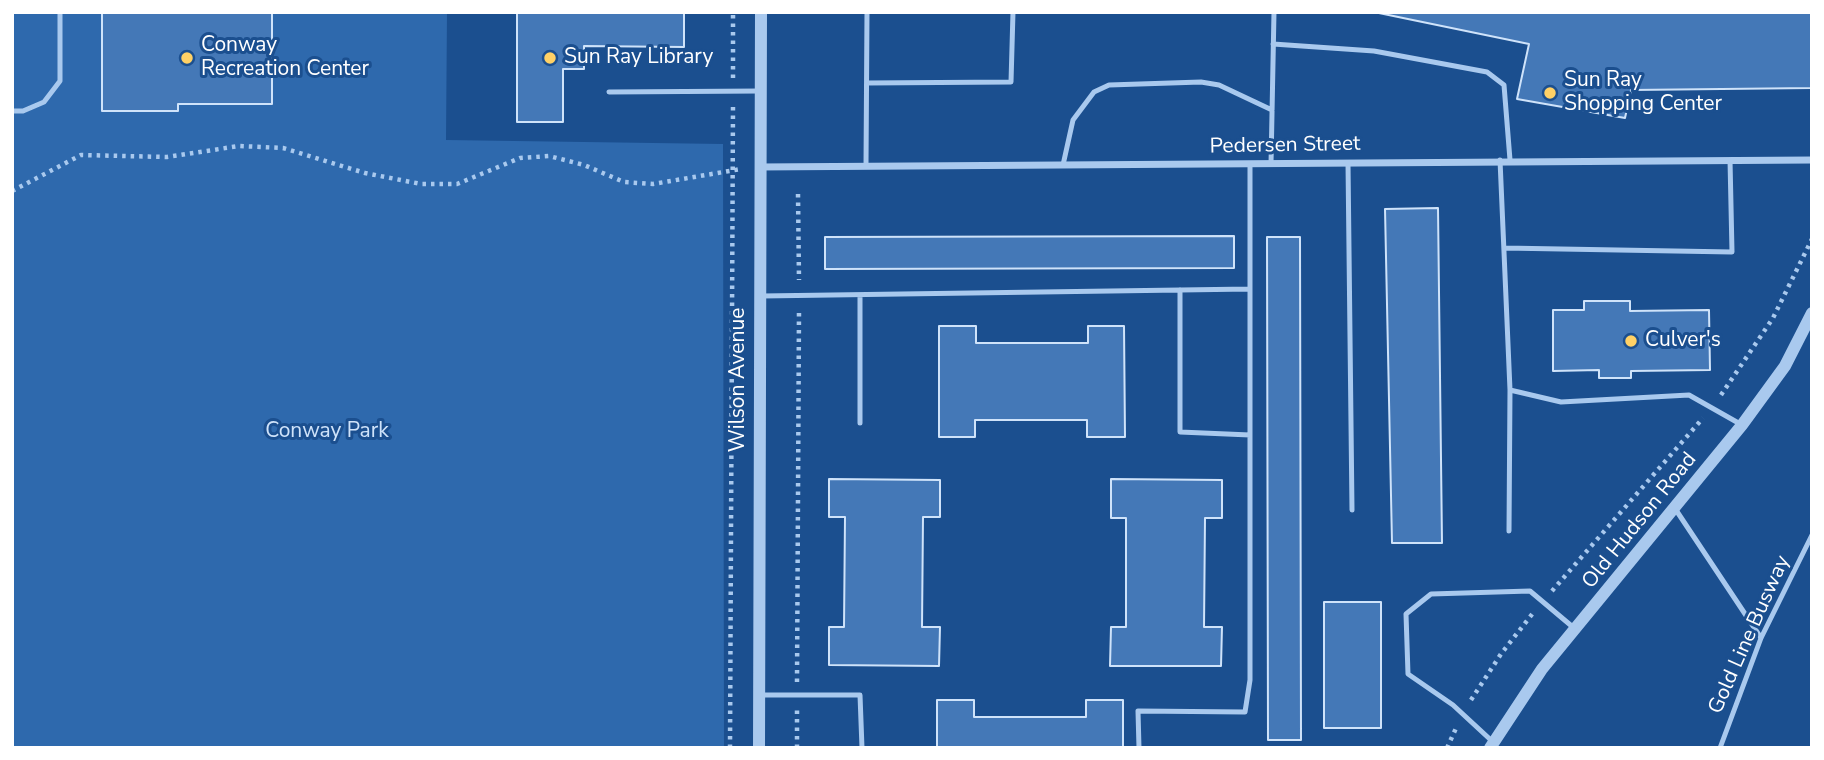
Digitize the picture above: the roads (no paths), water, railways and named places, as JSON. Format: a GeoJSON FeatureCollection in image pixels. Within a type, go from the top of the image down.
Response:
{"type":"FeatureCollection","features":[{"type":"Feature","properties":{"kind":"street","name":"Wilson Avenue"},"geometry":{"type":"LineString","coordinates":[[759,748],[761,12]]}},
{"type":"Feature","properties":{"kind":"street","name":"Pedersen Street"},"geometry":{"type":"LineString","coordinates":[[759,167],[1812,160]]}},
{"type":"Feature","properties":{"kind":"street","name":"Old Hudson Road"},"geometry":{"type":"LineString","coordinates":[[1491,745],[1542,669],[1676,510],[1742,425],[1784,366],[1812,313]]}},
{"type":"Feature","properties":{"kind":"lane"},"geometry":{"type":"LineString","coordinates":[[12,111],[23,111],[44,102],[60,81],[60,12]]}},
{"type":"Feature","properties":{"kind":"lane"},"geometry":{"type":"LineString","coordinates":[[866,165],[867,12]]}},
{"type":"Feature","properties":{"kind":"lane"},"geometry":{"type":"LineString","coordinates":[[867,83],[1011,82],[1013,12]]}},
{"type":"Feature","properties":{"kind":"lane"},"geometry":{"type":"LineString","coordinates":[[1271,164],[1274,12]]}},
{"type":"Feature","properties":{"kind":"lane"},"geometry":{"type":"LineString","coordinates":[[1273,44],[1374,51],[1487,72],[1504,85],[1510,160]]}},
{"type":"Feature","properties":{"kind":"lane"},"geometry":{"type":"LineString","coordinates":[[1063,165],[1073,120],[1094,92],[1109,85],[1201,82],[1219,85],[1272,110]]}},
{"type":"Feature","properties":{"kind":"lane"},"geometry":{"type":"LineString","coordinates":[[610,92],[760,90]]}},
{"type":"Feature","properties":{"kind":"lane"},"geometry":{"type":"LineString","coordinates":[[1500,160],[1510,390],[1509,531]]}},
{"type":"Feature","properties":{"kind":"lane"},"geometry":{"type":"LineString","coordinates":[[1504,248],[1732,252],[1730,160]]}},
{"type":"Feature","properties":{"kind":"lane"},"geometry":{"type":"LineString","coordinates":[[1348,163],[1352,510]]}},
{"type":"Feature","properties":{"kind":"lane"},"geometry":{"type":"LineString","coordinates":[[1139,748],[1138,711],[1245,712],[1250,680],[1250,165]]}},
{"type":"Feature","properties":{"kind":"lane"},"geometry":{"type":"LineString","coordinates":[[759,296],[1250,289]]}},
{"type":"Feature","properties":{"kind":"lane"},"geometry":{"type":"LineString","coordinates":[[1180,290],[1180,432],[1250,435]]}},
{"type":"Feature","properties":{"kind":"lane"},"geometry":{"type":"LineString","coordinates":[[860,295],[860,423]]}},
{"type":"Feature","properties":{"kind":"lane"},"geometry":{"type":"LineString","coordinates":[[1510,390],[1561,402],[1689,395],[1742,425]]}},
{"type":"Feature","properties":{"kind":"lane"},"geometry":{"type":"LineString","coordinates":[[1676,510],[1761,638]]}},
{"type":"Feature","properties":{"kind":"lane","name":"Gold Line Busway"},"geometry":{"type":"LineString","coordinates":[[1720,748],[1761,638],[1812,535]]}},
{"type":"Feature","properties":{"kind":"lane"},"geometry":{"type":"LineString","coordinates":[[1491,745],[1462,714],[1408,674],[1406,614],[1431,594],[1530,592],[1577,630]]}},
{"type":"Feature","properties":{"kind":"lane"},"geometry":{"type":"LineString","coordinates":[[758,695],[860,695],[862,748]]}},
{"type":"Feature","properties":{"kind":"place","name":"Conway Recreation Center"},"geometry":{"type":"Point","coordinates":[187,58]}},
{"type":"Feature","properties":{"kind":"place","name":"Sun Ray Library"},"geometry":{"type":"Point","coordinates":[550,58]}},
{"type":"Feature","properties":{"kind":"place","name":"Sun Ray Shopping Center"},"geometry":{"type":"Point","coordinates":[1550,93]}},
{"type":"Feature","properties":{"kind":"place","name":"Culver's"},"geometry":{"type":"Point","coordinates":[1631,341]}},
{"type":"Feature","properties":{"kind":"park label","name":"Conway Park"},"geometry":{"type":"Point","coordinates":[327,432]}}]}
